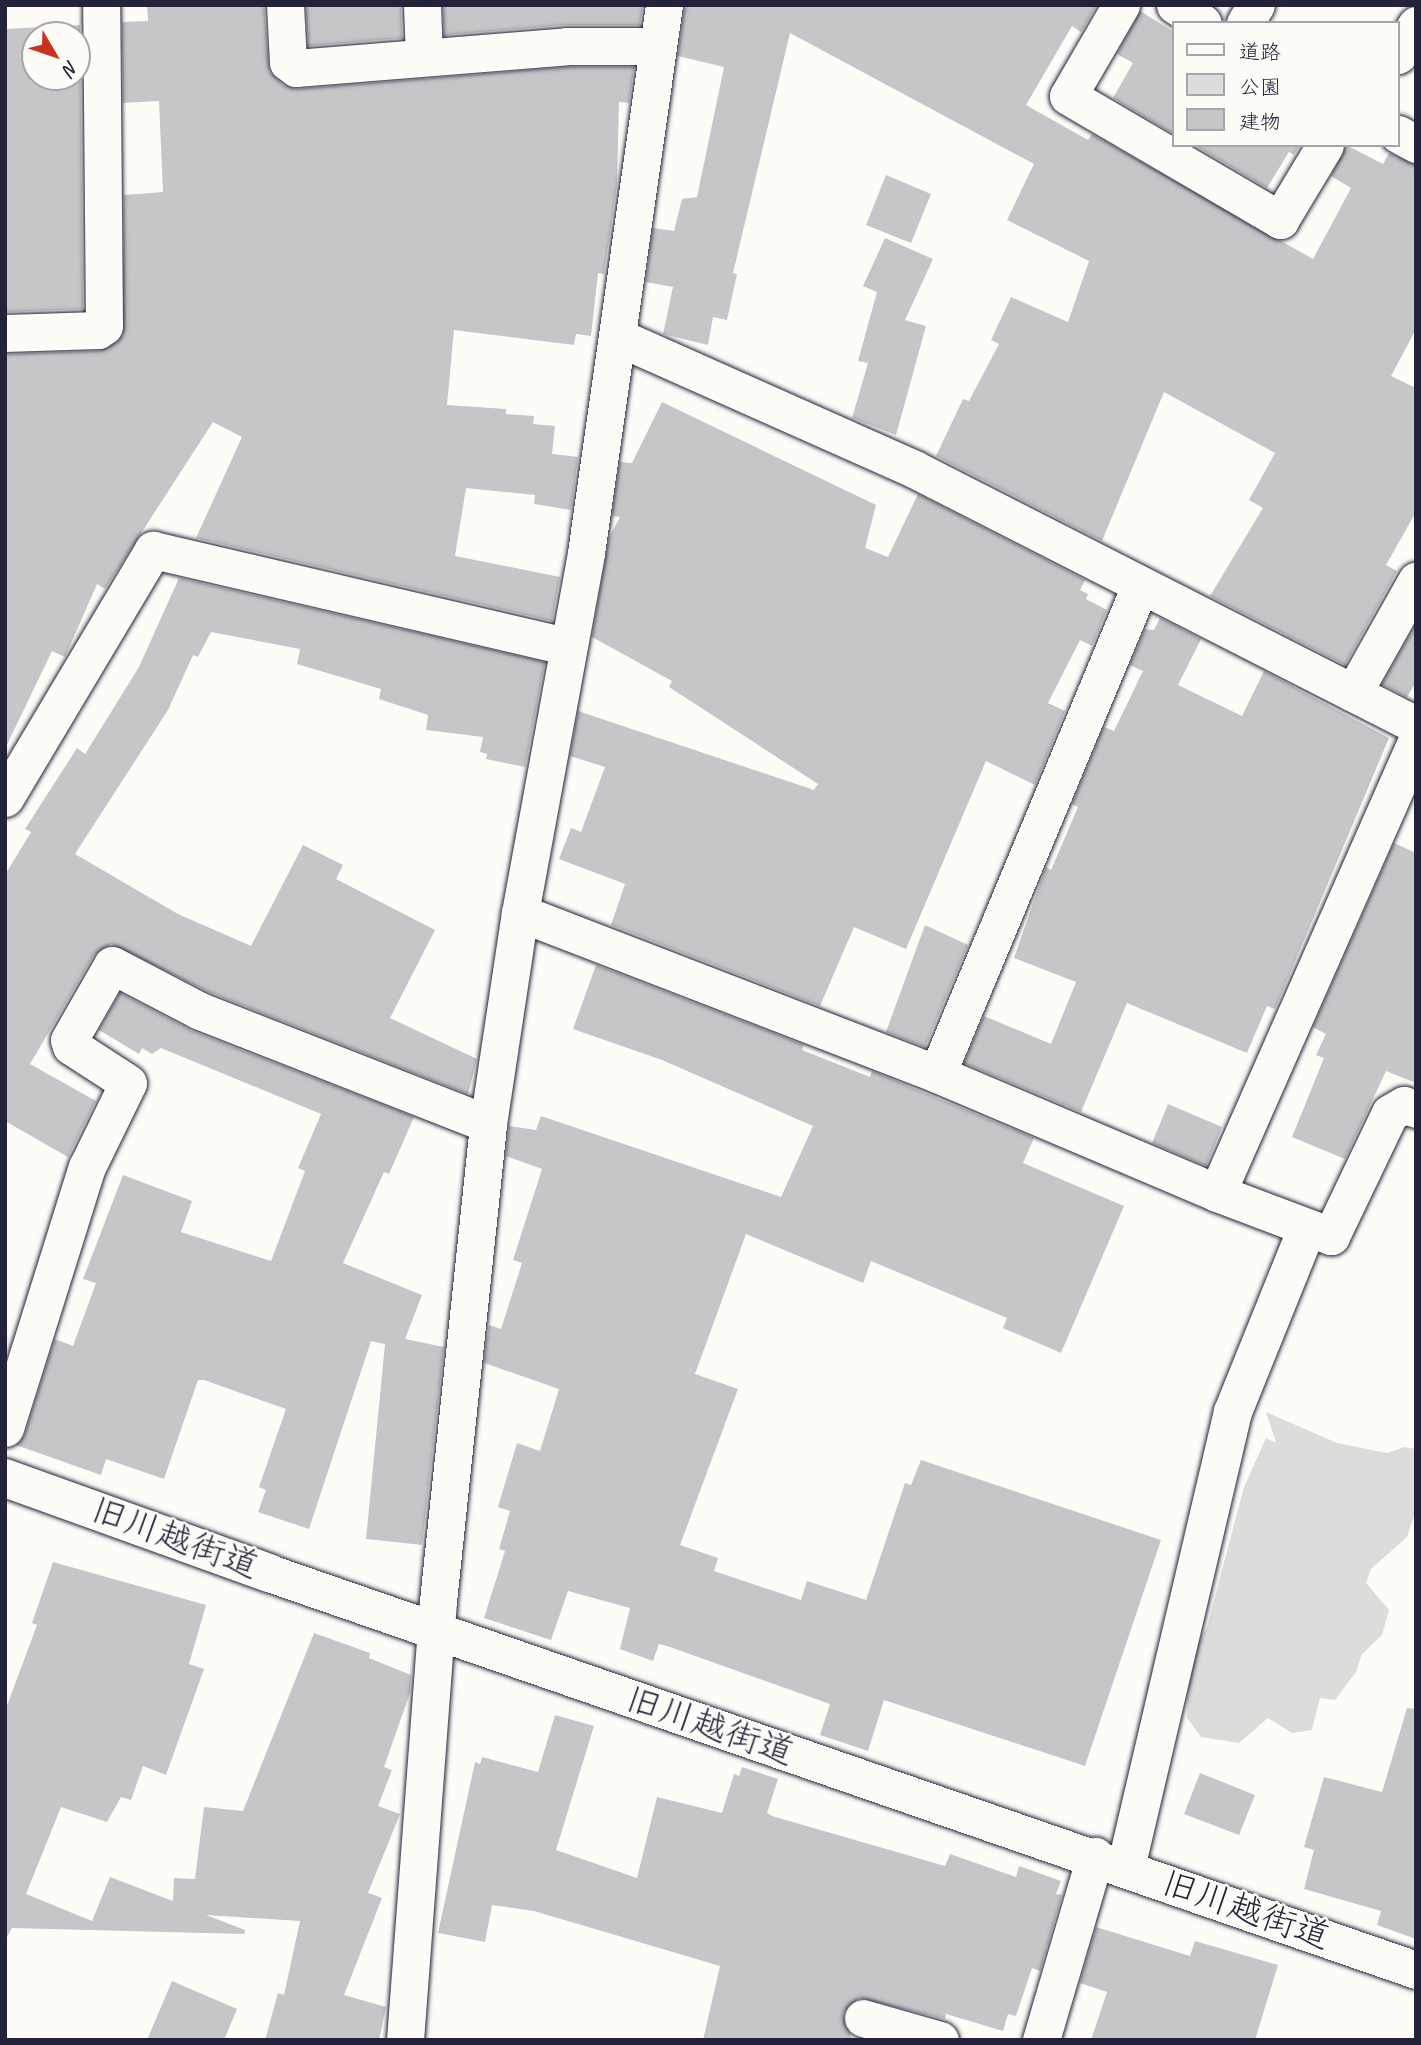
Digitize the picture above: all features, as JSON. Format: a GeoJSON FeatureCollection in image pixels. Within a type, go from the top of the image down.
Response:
{"type":"FeatureCollection","features":[{"type":"Feature","properties":{"kind":"street"},"geometry":{"type":"LineString","coordinates":[[5,333],[98,330],[104,326],[101,5]]}},
{"type":"Feature","properties":{"kind":"street"},"geometry":{"type":"LineString","coordinates":[[285,5],[288,62],[296,68],[567,46],[658,47]]}},
{"type":"Feature","properties":{"kind":"street"},"geometry":{"type":"LineString","coordinates":[[422,5],[424,56]]}},
{"type":"Feature","properties":{"kind":"street"},"geometry":{"type":"LineString","coordinates":[[405,2040],[436,1634],[488,1124],[520,913],[620,338],[664,5]]}},
{"type":"Feature","properties":{"kind":"street"},"geometry":{"type":"LineString","coordinates":[[1121,5],[1068,96],[1280,220],[1324,147]]}},
{"type":"Feature","properties":{"kind":"street"},"geometry":{"type":"LineString","coordinates":[[1175,5],[1200,21]]}},
{"type":"Feature","properties":{"kind":"street"},"geometry":{"type":"LineString","coordinates":[[1246,21],[1256,5]]}},
{"type":"Feature","properties":{"kind":"street"},"geometry":{"type":"LineString","coordinates":[[1400,52],[1416,25]]}},
{"type":"Feature","properties":{"kind":"street"},"geometry":{"type":"LineString","coordinates":[[1400,135],[1416,144]]}},
{"type":"Feature","properties":{"kind":"street"},"geometry":{"type":"LineString","coordinates":[[620,338],[914,469],[1416,725]]}},
{"type":"Feature","properties":{"kind":"street"},"geometry":{"type":"LineString","coordinates":[[5,798],[153,550],[567,646]]}},
{"type":"Feature","properties":{"kind":"street"},"geometry":{"type":"LineString","coordinates":[[1353,693],[1416,581]]}},
{"type":"Feature","properties":{"kind":"street"},"geometry":{"type":"LineString","coordinates":[[937,1074],[1140,586]]}},
{"type":"Feature","properties":{"kind":"street"},"geometry":{"type":"LineString","coordinates":[[1217,1193],[1416,741]]}},
{"type":"Feature","properties":{"kind":"street"},"geometry":{"type":"LineString","coordinates":[[520,913],[937,1074],[1217,1193],[1331,1236],[1390,1113],[1404,1105],[1416,1110]]}},
{"type":"Feature","properties":{"kind":"street"},"geometry":{"type":"LineString","coordinates":[[5,1428],[87,1167],[128,1083],[71,1046],[69,1040],[112,965],[200,1010],[488,1124]]}},
{"type":"Feature","properties":{"kind":"street"},"geometry":{"type":"LineString","coordinates":[[1041,2040],[1111,1862],[1233,1412],[1307,1229]]}},
{"type":"Feature","properties":{"kind":"street","name":"旧川越街道"},"geometry":{"type":"LineString","coordinates":[[5,1478],[436,1634],[1111,1862],[1416,1970]]}},
{"type":"Feature","properties":{"kind":"street"},"geometry":{"type":"LineString","coordinates":[[863,2018],[940,2040]]}},
{"type":"Feature","properties":{"kind":"green space"},"geometry":{"type":"Polygon","coordinates":[[[1266,1412],[1337,1443],[1387,1453],[1404,1447],[1416,1449],[1416,1511],[1407,1537],[1371,1569],[1366,1583],[1389,1610],[1382,1635],[1362,1654],[1356,1672],[1335,1700],[1320,1698],[1312,1730],[1292,1733],[1268,1718],[1239,1743],[1201,1737],[1187,1718],[1188,1687],[1193,1650],[1207,1627],[1244,1487],[1266,1438],[1276,1443],[1266,1412]]]}},
{"type":"Feature","properties":{"kind":"building"},"geometry":{"type":"Polygon","coordinates":[[[147,5],[264,5],[269,71],[283,85],[297,89],[568,67],[634,67],[629,103],[619,102],[617,184],[604,274],[598,273],[591,336],[576,334],[574,345],[454,330],[447,405],[506,409],[506,414],[534,416],[533,424],[555,426],[552,454],[578,457],[571,510],[534,504],[535,495],[466,488],[455,556],[560,577],[552,621],[196,538],[242,437],[213,422],[105,589],[97,584],[65,657],[52,651],[5,749],[5,354],[99,351],[123,335],[124,195],[163,192],[159,101],[123,103],[122,22],[148,21],[147,5]]]}},
{"type":"Feature","properties":{"kind":"building"},"geometry":{"type":"Polygon","coordinates":[[[306,5],[401,5],[402,38],[308,46],[306,5]]]}},
{"type":"Feature","properties":{"kind":"building"},"geometry":{"type":"Polygon","coordinates":[[[443,5],[643,5],[640,25],[565,25],[444,35],[443,5]]]}},
{"type":"Feature","properties":{"kind":"building"},"geometry":{"type":"Polygon","coordinates":[[[685,5],[1097,5],[1081,32],[1072,26],[1026,105],[1088,140],[1092,134],[1313,259],[1351,188],[1331,176],[1345,147],[1383,164],[1389,153],[1416,165],[1416,329],[1391,376],[1416,388],[1416,512],[1386,565],[1397,571],[1345,665],[1210,596],[1263,508],[1249,500],[1275,453],[1164,392],[1102,541],[936,456],[963,399],[969,401],[999,344],[991,340],[1011,297],[1068,322],[1089,261],[1007,220],[1034,164],[790,33],[733,273],[737,274],[727,320],[713,317],[708,345],[663,334],[673,287],[646,282],[653,228],[674,231],[682,199],[697,197],[724,67],[678,56],[685,5]]]}},
{"type":"Feature","properties":{"kind":"building"},"geometry":{"type":"Polygon","coordinates":[[[1140,11],[1172,31],[1172,133],[1113,98],[1133,63],[1117,54],[1140,11]]]}},
{"type":"Feature","properties":{"kind":"building"},"geometry":{"type":"Polygon","coordinates":[[[21,28],[21,91],[81,91],[83,309],[5,312],[5,29],[21,28]]]}},
{"type":"Feature","properties":{"kind":"building"},"geometry":{"type":"Polygon","coordinates":[[[1197,147],[1299,147],[1294,155],[1289,152],[1267,188],[1197,147]]]}},
{"type":"Feature","properties":{"kind":"building"},"geometry":{"type":"Polygon","coordinates":[[[886,175],[931,194],[911,243],[866,225],[886,175]]]}},
{"type":"Feature","properties":{"kind":"building"},"geometry":{"type":"Polygon","coordinates":[[[885,238],[933,259],[905,320],[926,326],[896,435],[852,418],[868,363],[858,361],[877,292],[863,286],[885,238]]]}},
{"type":"Feature","properties":{"kind":"building"},"geometry":{"type":"Polygon","coordinates":[[[662,402],[876,505],[865,548],[888,557],[918,494],[1085,580],[1080,590],[1088,594],[1086,599],[1107,610],[1092,646],[1080,640],[1048,703],[1065,711],[1035,785],[986,761],[906,949],[854,927],[820,1006],[611,925],[625,884],[559,859],[571,828],[581,832],[605,767],[570,756],[578,711],[814,790],[818,784],[669,687],[672,681],[592,637],[609,538],[620,517],[612,516],[620,462],[632,463],[662,402]]]}},
{"type":"Feature","properties":{"kind":"building"},"geometry":{"type":"Polygon","coordinates":[[[179,578],[545,662],[525,767],[486,759],[487,754],[480,752],[483,737],[426,730],[428,715],[379,699],[381,689],[297,664],[300,649],[211,632],[198,657],[193,655],[168,710],[75,854],[178,914],[251,946],[303,845],[343,865],[336,879],[435,930],[390,1018],[477,1059],[468,1094],[209,992],[111,944],[94,955],[30,1064],[96,1101],[68,1157],[5,1121],[5,875],[31,832],[25,829],[77,748],[85,754],[139,667],[179,578]]]}},
{"type":"Feature","properties":{"kind":"building"},"geometry":{"type":"Polygon","coordinates":[[[1160,618],[1201,639],[1178,685],[1242,716],[1264,671],[1389,738],[1275,1009],[1267,1006],[1247,1053],[1127,1003],[1081,1112],[964,1063],[984,1016],[1051,1044],[1076,982],[1014,958],[1046,867],[1051,870],[1078,807],[1072,804],[1104,727],[1114,731],[1143,671],[1130,665],[1145,629],[1154,630],[1160,618]]]}},
{"type":"Feature","properties":{"kind":"building"},"geometry":{"type":"Polygon","coordinates":[[[1416,624],[1416,682],[1407,697],[1382,684],[1416,624]]]}},
{"type":"Feature","properties":{"kind":"building"},"geometry":{"type":"Polygon","coordinates":[[[1394,843],[1416,853],[1416,1083],[1386,1071],[1345,1159],[1292,1137],[1324,1058],[1316,1055],[1326,1034],[1313,1027],[1394,843]]]}},
{"type":"Feature","properties":{"kind":"building"},"geometry":{"type":"Polygon","coordinates":[[[925,925],[968,945],[925,1047],[886,1032],[925,925]]]}},
{"type":"Feature","properties":{"kind":"building"},"geometry":{"type":"Polygon","coordinates":[[[596,965],[804,1045],[802,1050],[870,1077],[872,1071],[1034,1138],[1023,1163],[1124,1206],[1061,1353],[1003,1328],[1007,1318],[871,1261],[863,1283],[746,1234],[695,1374],[738,1389],[680,1545],[718,1558],[714,1571],[801,1600],[807,1581],[866,1600],[905,1483],[911,1485],[921,1460],[1161,1540],[1085,1766],[884,1700],[868,1751],[820,1735],[830,1704],[667,1646],[659,1644],[653,1661],[620,1649],[630,1608],[568,1591],[551,1640],[484,1618],[505,1551],[499,1549],[510,1511],[498,1507],[517,1443],[540,1451],[559,1389],[484,1363],[489,1325],[501,1329],[522,1263],[513,1260],[542,1169],[506,1156],[509,1126],[536,1130],[541,1116],[781,1197],[813,1126],[662,1060],[573,1029],[596,965]]]}},
{"type":"Feature","properties":{"kind":"building"},"geometry":{"type":"Polygon","coordinates":[[[120,993],[192,1031],[414,1117],[389,1174],[384,1172],[343,1263],[422,1295],[405,1339],[444,1347],[422,1545],[366,1539],[385,1344],[371,1341],[309,1529],[258,1512],[266,1490],[259,1487],[286,1409],[204,1380],[198,1380],[164,1479],[106,1459],[101,1475],[16,1445],[25,1434],[55,1339],[73,1346],[96,1283],[83,1279],[123,1175],[192,1201],[181,1232],[271,1261],[305,1171],[298,1168],[321,1114],[161,1048],[152,1054],[142,1048],[139,1054],[99,1030],[120,993]]]}},
{"type":"Feature","properties":{"kind":"building"},"geometry":{"type":"Polygon","coordinates":[[[1168,1104],[1222,1127],[1206,1166],[1152,1143],[1168,1104]]]}},
{"type":"Feature","properties":{"kind":"building"},"geometry":{"type":"Polygon","coordinates":[[[53,1562],[206,1605],[189,1664],[204,1669],[166,1775],[143,1766],[131,1800],[121,1797],[107,1822],[61,1807],[26,1894],[92,1921],[110,1877],[173,1901],[174,1878],[195,1879],[204,1807],[243,1811],[314,1633],[370,1653],[369,1658],[411,1675],[410,1693],[384,1767],[392,1770],[378,1806],[400,1814],[368,1893],[382,1898],[344,1995],[386,2007],[379,2040],[265,2040],[278,1993],[284,1995],[300,1921],[206,1915],[245,1930],[244,1934],[12,1928],[5,1941],[5,1711],[37,1625],[32,1623],[53,1562]]]}},
{"type":"Feature","properties":{"kind":"building"},"geometry":{"type":"Polygon","coordinates":[[[1407,1708],[1416,1709],[1416,1939],[1377,1925],[1381,1911],[1304,1889],[1314,1850],[1304,1847],[1324,1777],[1382,1792],[1407,1708]]]}},
{"type":"Feature","properties":{"kind":"building"},"geometry":{"type":"Polygon","coordinates":[[[555,1715],[594,1726],[556,1850],[637,1878],[657,1797],[722,1813],[734,1774],[739,1776],[742,1767],[778,1779],[767,1813],[772,1816],[945,1866],[950,1854],[1016,1877],[1019,1866],[1061,1881],[1056,1894],[1062,1895],[1040,1971],[1032,1968],[1016,2016],[1008,2014],[1003,2031],[946,2014],[945,2019],[859,1998],[843,2013],[852,2040],[703,2040],[720,1966],[534,1911],[492,1905],[485,1942],[438,1933],[475,1762],[480,1764],[482,1757],[538,1772],[555,1715]]]}},
{"type":"Feature","properties":{"kind":"building"},"geometry":{"type":"Polygon","coordinates":[[[1200,1773],[1255,1795],[1239,1835],[1184,1814],[1200,1773]]]}},
{"type":"Feature","properties":{"kind":"building"},"geometry":{"type":"Polygon","coordinates":[[[1096,1927],[1190,1956],[1195,1941],[1278,1965],[1255,2040],[1091,2040],[1107,1992],[1080,1983],[1096,1927]]]}},
{"type":"Feature","properties":{"kind":"building"},"geometry":{"type":"Polygon","coordinates":[[[172,1981],[237,2009],[224,2040],[147,2040],[172,1981]]]}}]}
